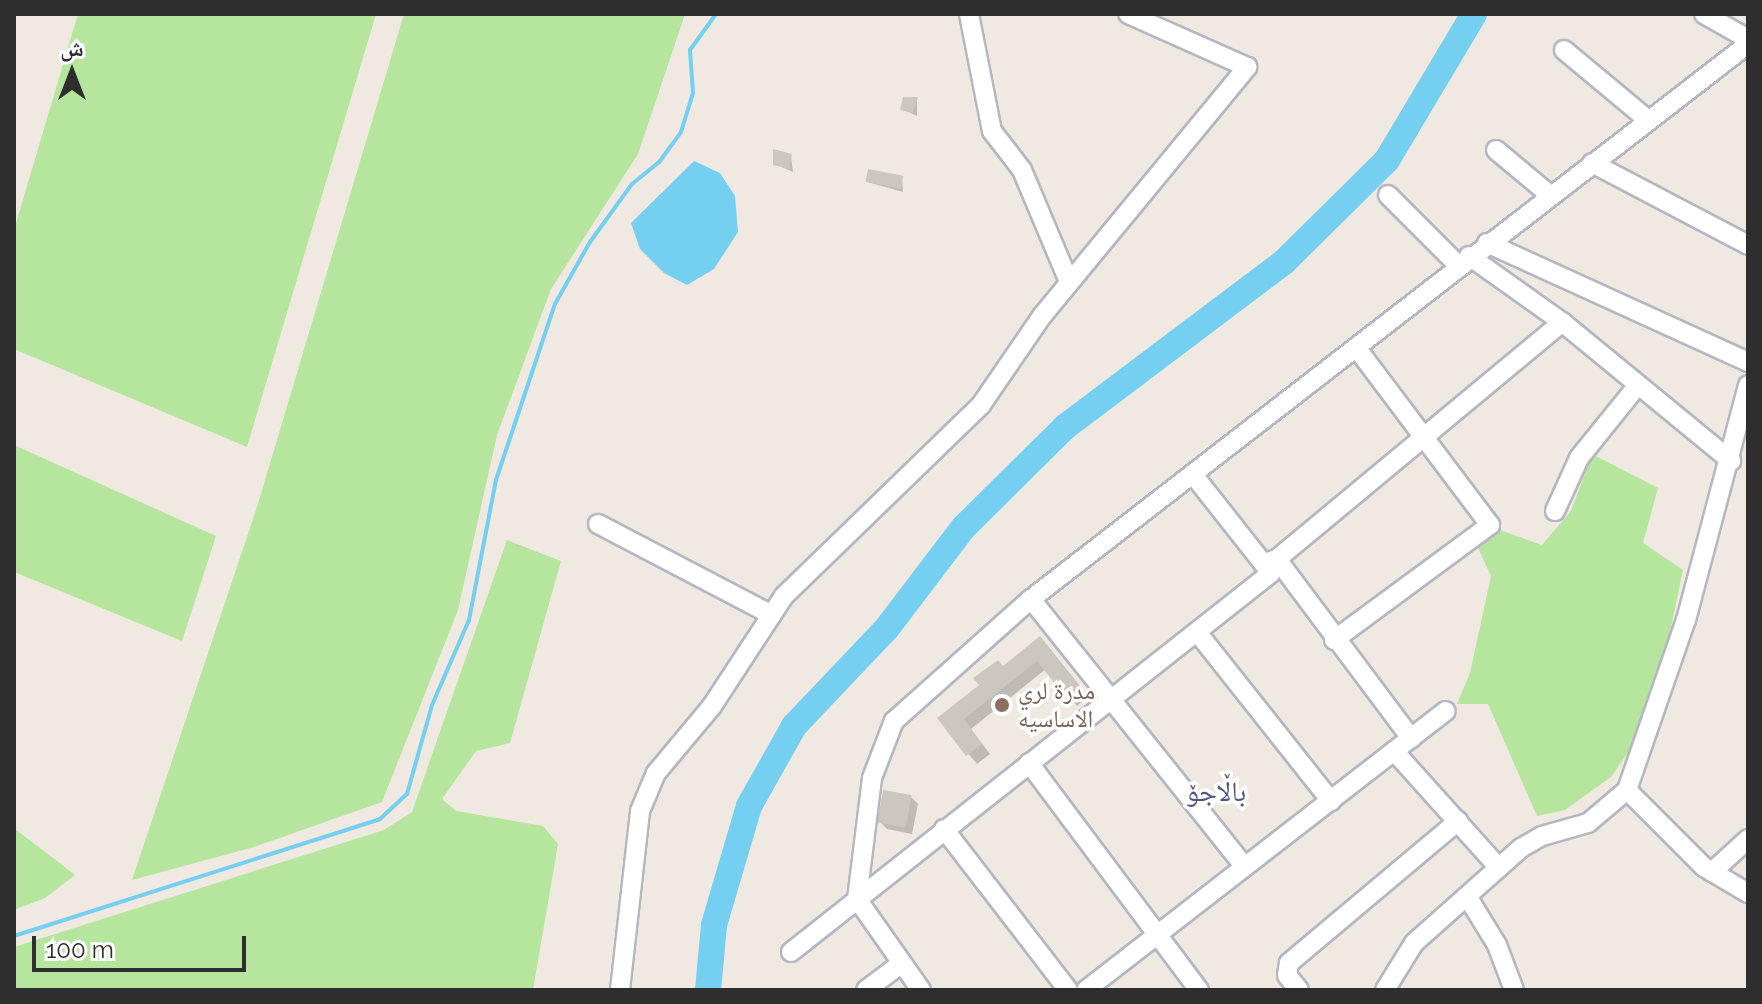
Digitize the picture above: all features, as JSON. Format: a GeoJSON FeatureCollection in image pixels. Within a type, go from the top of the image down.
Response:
{"type":"FeatureCollection","features":[{"type":"Feature","properties":{"kind":"street"},"geometry":{"type":"LineString","coordinates":[[969,14],[992,131],[1022,170],[1069,282]]}},
{"type":"Feature","properties":{"kind":"street"},"geometry":{"type":"LineString","coordinates":[[620,990],[640,811],[651,785],[675,746],[712,706],[784,596],[981,405],[1069,282],[1247,67],[1128,14]]}},
{"type":"Feature","properties":{"kind":"street"},"geometry":{"type":"LineString","coordinates":[[921,990],[857,899],[872,778],[894,721],[1031,599],[1195,477],[1358,350],[1464,260],[1748,42],[1704,14]]}},
{"type":"Feature","properties":{"kind":"street"},"geometry":{"type":"LineString","coordinates":[[1564,50],[1648,120]]}},
{"type":"Feature","properties":{"kind":"street"},"geometry":{"type":"LineString","coordinates":[[1496,150],[1550,195]]}},
{"type":"Feature","properties":{"kind":"street"},"geometry":{"type":"LineString","coordinates":[[1592,163],[1748,245]]}},
{"type":"Feature","properties":{"kind":"street"},"geometry":{"type":"LineString","coordinates":[[1388,195],[1464,260],[1562,322],[1731,461]]}},
{"type":"Feature","properties":{"kind":"street"},"geometry":{"type":"LineString","coordinates":[[1487,243],[1748,362]]}},
{"type":"Feature","properties":{"kind":"street"},"geometry":{"type":"LineString","coordinates":[[1536,304],[1558,275]]}},
{"type":"Feature","properties":{"kind":"street"},"geometry":{"type":"LineString","coordinates":[[791,952],[1197,632],[1270,565],[1562,322]]}},
{"type":"Feature","properties":{"kind":"street"},"geometry":{"type":"LineString","coordinates":[[1334,640],[1490,525],[1358,350]]}},
{"type":"Feature","properties":{"kind":"street"},"geometry":{"type":"LineString","coordinates":[[1555,511],[1579,458],[1638,385]]}},
{"type":"Feature","properties":{"kind":"street"},"geometry":{"type":"LineString","coordinates":[[1385,990],[1414,943],[1499,868],[1531,842],[1599,816],[1627,790],[1686,620],[1731,461],[1736,416],[1748,385]]}},
{"type":"Feature","properties":{"kind":"street"},"geometry":{"type":"LineString","coordinates":[[1195,477],[1334,640],[1411,738]]}},
{"type":"Feature","properties":{"kind":"street"},"geometry":{"type":"LineString","coordinates":[[598,524],[772,615]]}},
{"type":"Feature","properties":{"kind":"street"},"geometry":{"type":"LineString","coordinates":[[1031,599],[1244,866]]}},
{"type":"Feature","properties":{"kind":"street"},"geometry":{"type":"LineString","coordinates":[[1197,632],[1331,801]]}},
{"type":"Feature","properties":{"kind":"street"},"geometry":{"type":"LineString","coordinates":[[1086,990],[1446,711]]}},
{"type":"Feature","properties":{"kind":"street"},"geometry":{"type":"LineString","coordinates":[[1394,751],[1499,868]]}},
{"type":"Feature","properties":{"kind":"street"},"geometry":{"type":"LineString","coordinates":[[1029,763],[1160,933],[1199,990]]}},
{"type":"Feature","properties":{"kind":"street"},"geometry":{"type":"LineString","coordinates":[[1627,790],[1712,872],[1748,893]]}},
{"type":"Feature","properties":{"kind":"street"},"geometry":{"type":"LineString","coordinates":[[1299,990],[1287,975],[1289,963],[1458,821]]}},
{"type":"Feature","properties":{"kind":"street"},"geometry":{"type":"LineString","coordinates":[[944,829],[1068,990]]}},
{"type":"Feature","properties":{"kind":"street"},"geometry":{"type":"LineString","coordinates":[[1712,872],[1748,839]]}},
{"type":"Feature","properties":{"kind":"street"},"geometry":{"type":"LineString","coordinates":[[1467,896],[1497,945],[1514,990]]}},
{"type":"Feature","properties":{"kind":"street"},"geometry":{"type":"LineString","coordinates":[[866,990],[902,963]]}},
{"type":"Feature","properties":{"kind":"green space"},"geometry":{"type":"Polygon","coordinates":[[[78,14],[376,14],[247,447],[14,349],[14,230],[78,14]]]}},
{"type":"Feature","properties":{"kind":"green space"},"geometry":{"type":"Polygon","coordinates":[[[404,14],[685,14],[638,154],[551,289],[497,435],[458,610],[382,802],[254,847],[132,880],[257,507],[404,14]]]}},
{"type":"Feature","properties":{"kind":"green space"},"geometry":{"type":"Polygon","coordinates":[[[14,445],[216,536],[182,641],[14,572],[14,445]]]}},
{"type":"Feature","properties":{"kind":"green space"},"geometry":{"type":"Polygon","coordinates":[[[1592,454],[1658,488],[1643,543],[1683,570],[1664,661],[1640,735],[1611,777],[1565,810],[1537,816],[1488,704],[1457,704],[1470,673],[1491,576],[1478,548],[1494,528],[1542,545],[1571,511],[1592,454]]]}},
{"type":"Feature","properties":{"kind":"green space"},"geometry":{"type":"Polygon","coordinates":[[[507,540],[561,561],[510,743],[476,751],[442,799],[456,811],[543,826],[558,844],[533,990],[14,990],[14,947],[384,830],[412,812],[507,540]]]}},
{"type":"Feature","properties":{"kind":"green space"},"geometry":{"type":"Polygon","coordinates":[[[14,828],[75,875],[45,898],[14,910],[14,828]]]}},
{"type":"Feature","properties":{"kind":"water"},"geometry":{"type":"Polygon","coordinates":[[[694,161],[720,173],[735,196],[738,232],[714,269],[687,285],[664,273],[640,249],[631,223],[694,161]]]}},
{"type":"Feature","properties":{"kind":"building"},"geometry":{"type":"Polygon","coordinates":[[[903,97],[918,97],[913,113],[900,110],[903,97]]]}},
{"type":"Feature","properties":{"kind":"building"},"geometry":{"type":"Polygon","coordinates":[[[773,149],[792,154],[789,169],[773,165],[773,149]]]}},
{"type":"Feature","properties":{"kind":"building"},"geometry":{"type":"Polygon","coordinates":[[[868,169],[903,176],[901,189],[866,182],[868,169]]]}},
{"type":"Feature","properties":{"kind":"building"},"geometry":{"type":"Polygon","coordinates":[[[1040,636],[1081,687],[1066,698],[1037,661],[964,719],[982,744],[966,756],[937,718],[979,685],[973,678],[998,660],[1003,666],[1040,636]]]}},
{"type":"Feature","properties":{"kind":"building"},"geometry":{"type":"Polygon","coordinates":[[[883,790],[912,795],[906,828],[877,822],[883,790]]]}},
{"type":"Feature","properties":{"kind":"waterway"},"geometry":{"type":"LineString","coordinates":[[14,936],[380,819],[407,794],[432,705],[469,620],[496,480],[555,304],[590,242],[632,184],[660,161],[681,132],[693,93],[690,50],[716,14]]}},
{"type":"Feature","properties":{"kind":"waterway"},"geometry":{"type":"LineString","coordinates":[[708,990],[714,925],[749,806],[794,726],[887,628],[964,527],[1065,427],[1284,262],[1387,160],[1474,14]]}},
{"type":"Feature","properties":{"kind":"place","name":"مدرة لري الاساسیه"},"geometry":{"type":"Point","coordinates":[1002,705]}},
{"type":"Feature","properties":{"kind":"district","name":"باڵاجۆ"},"geometry":{"type":"Point","coordinates":[1216,792]}}]}
